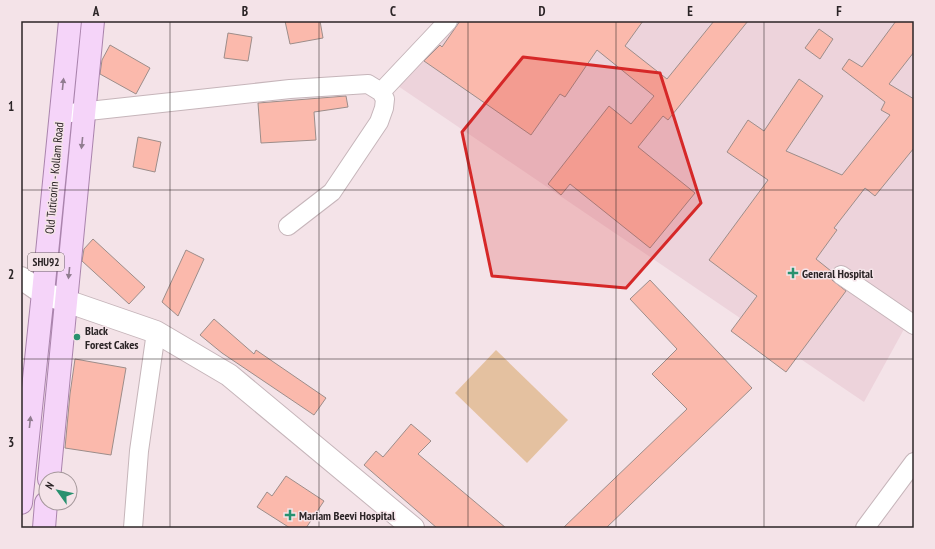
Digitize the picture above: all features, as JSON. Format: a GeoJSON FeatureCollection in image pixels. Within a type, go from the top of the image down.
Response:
{"type":"FeatureCollection","features":[{"type":"Feature","properties":{"kind":"main road","name":"Old Tuticorin - Kollam Road"},"geometry":{"type":"LineString","coordinates":[[21,503],[70,21]]}},
{"type":"Feature","properties":{"kind":"main road"},"geometry":{"type":"LineString","coordinates":[[50,471],[93,21]]}},
{"type":"Feature","properties":{"kind":"main road"},"geometry":{"type":"LineString","coordinates":[[21,278],[43,293],[156,332],[230,375],[413,528]]}},
{"type":"Feature","properties":{"kind":"main road"},"geometry":{"type":"LineString","coordinates":[[21,295],[43,293]]}},
{"type":"Feature","properties":{"kind":"main road"},"geometry":{"type":"LineString","coordinates":[[44,528],[45,511]]}},
{"type":"Feature","properties":{"kind":"street"},"geometry":{"type":"LineString","coordinates":[[381,92],[448,21]]}},
{"type":"Feature","properties":{"kind":"street"},"geometry":{"type":"LineString","coordinates":[[60,114],[321,86],[368,84],[381,92],[385,99],[384,108],[379,122],[352,164],[332,192],[288,226]]}},
{"type":"Feature","properties":{"kind":"street"},"geometry":{"type":"LineString","coordinates":[[841,275],[914,325]]}},
{"type":"Feature","properties":{"kind":"street"},"geometry":{"type":"LineString","coordinates":[[133,528],[139,451],[156,332]]}},
{"type":"Feature","properties":{"kind":"street"},"geometry":{"type":"LineString","coordinates":[[865,528],[914,462]]}},
{"type":"Feature","properties":{"kind":"highlighted area"},"geometry":{"type":"Polygon","coordinates":[[[523,57],[660,73],[701,203],[626,288],[492,276],[462,132],[523,57]]]}},
{"type":"Feature","properties":{"kind":"shaded area"},"geometry":{"type":"Polygon","coordinates":[[[445,21],[914,21],[914,311],[864,402],[398,86],[445,21]]]}},
{"type":"Feature","properties":{"kind":"shaded area"},"geometry":{"type":"Polygon","coordinates":[[[496,350],[568,420],[527,463],[455,393],[496,350]]]}},
{"type":"Feature","properties":{"kind":"building"},"geometry":{"type":"Polygon","coordinates":[[[285,21],[320,21],[323,38],[290,44],[285,21]]]}},
{"type":"Feature","properties":{"kind":"building"},"geometry":{"type":"Polygon","coordinates":[[[460,21],[643,21],[625,46],[667,79],[714,21],[748,21],[668,120],[663,116],[638,147],[695,193],[650,248],[570,184],[561,195],[548,184],[609,106],[631,124],[654,96],[597,50],[565,97],[560,94],[531,135],[424,61],[440,45],[442,47],[460,21]]]}},
{"type":"Feature","properties":{"kind":"building"},"geometry":{"type":"Polygon","coordinates":[[[896,21],[914,21],[914,52],[889,84],[914,99],[914,148],[875,196],[865,188],[834,228],[837,230],[816,259],[831,271],[832,280],[846,291],[786,372],[731,331],[757,296],[709,260],[768,180],[727,152],[748,120],[764,131],[799,79],[823,96],[786,151],[842,175],[890,115],[881,110],[885,102],[842,69],[849,59],[862,67],[896,21]]]}},
{"type":"Feature","properties":{"kind":"building"},"geometry":{"type":"Polygon","coordinates":[[[819,29],[833,39],[820,59],[805,48],[819,29]]]}},
{"type":"Feature","properties":{"kind":"building"},"geometry":{"type":"Polygon","coordinates":[[[228,33],[252,37],[248,61],[224,58],[228,33]]]}},
{"type":"Feature","properties":{"kind":"building"},"geometry":{"type":"Polygon","coordinates":[[[110,45],[150,68],[136,94],[100,74],[102,60],[110,45]]]}},
{"type":"Feature","properties":{"kind":"building"},"geometry":{"type":"Polygon","coordinates":[[[346,96],[348,107],[314,112],[316,140],[261,143],[258,103],[346,96]]]}},
{"type":"Feature","properties":{"kind":"building"},"geometry":{"type":"Polygon","coordinates":[[[138,137],[161,142],[155,172],[133,167],[138,137]]]}},
{"type":"Feature","properties":{"kind":"building"},"geometry":{"type":"Polygon","coordinates":[[[93,239],[145,287],[129,304],[82,261],[84,249],[93,239]]]}},
{"type":"Feature","properties":{"kind":"building"},"geometry":{"type":"Polygon","coordinates":[[[186,250],[204,259],[178,316],[162,302],[186,250]]]}},
{"type":"Feature","properties":{"kind":"building"},"geometry":{"type":"Polygon","coordinates":[[[650,280],[752,388],[606,528],[563,528],[687,409],[652,374],[677,349],[630,299],[650,280]]]}},
{"type":"Feature","properties":{"kind":"building"},"geometry":{"type":"Polygon","coordinates":[[[214,319],[254,354],[256,350],[326,398],[314,415],[222,353],[200,335],[214,319]]]}},
{"type":"Feature","properties":{"kind":"building"},"geometry":{"type":"Polygon","coordinates":[[[75,359],[126,368],[111,455],[65,448],[75,359]]]}},
{"type":"Feature","properties":{"kind":"building"},"geometry":{"type":"Polygon","coordinates":[[[411,424],[431,441],[418,454],[506,528],[437,528],[364,465],[376,451],[383,457],[411,424]]]}},
{"type":"Feature","properties":{"kind":"building"},"geometry":{"type":"Polygon","coordinates":[[[286,476],[324,501],[306,528],[290,528],[257,507],[267,492],[272,496],[286,476]]]}},
{"type":"Feature","properties":{"kind":"place","name":"General Hospital"},"geometry":{"type":"Point","coordinates":[793,273]}},
{"type":"Feature","properties":{"kind":"place","name":"Black Forest Cakes"},"geometry":{"type":"Point","coordinates":[77,337]}},
{"type":"Feature","properties":{"kind":"place","name":"Mariam Beevi Hospital"},"geometry":{"type":"Point","coordinates":[290,515]}}]}
